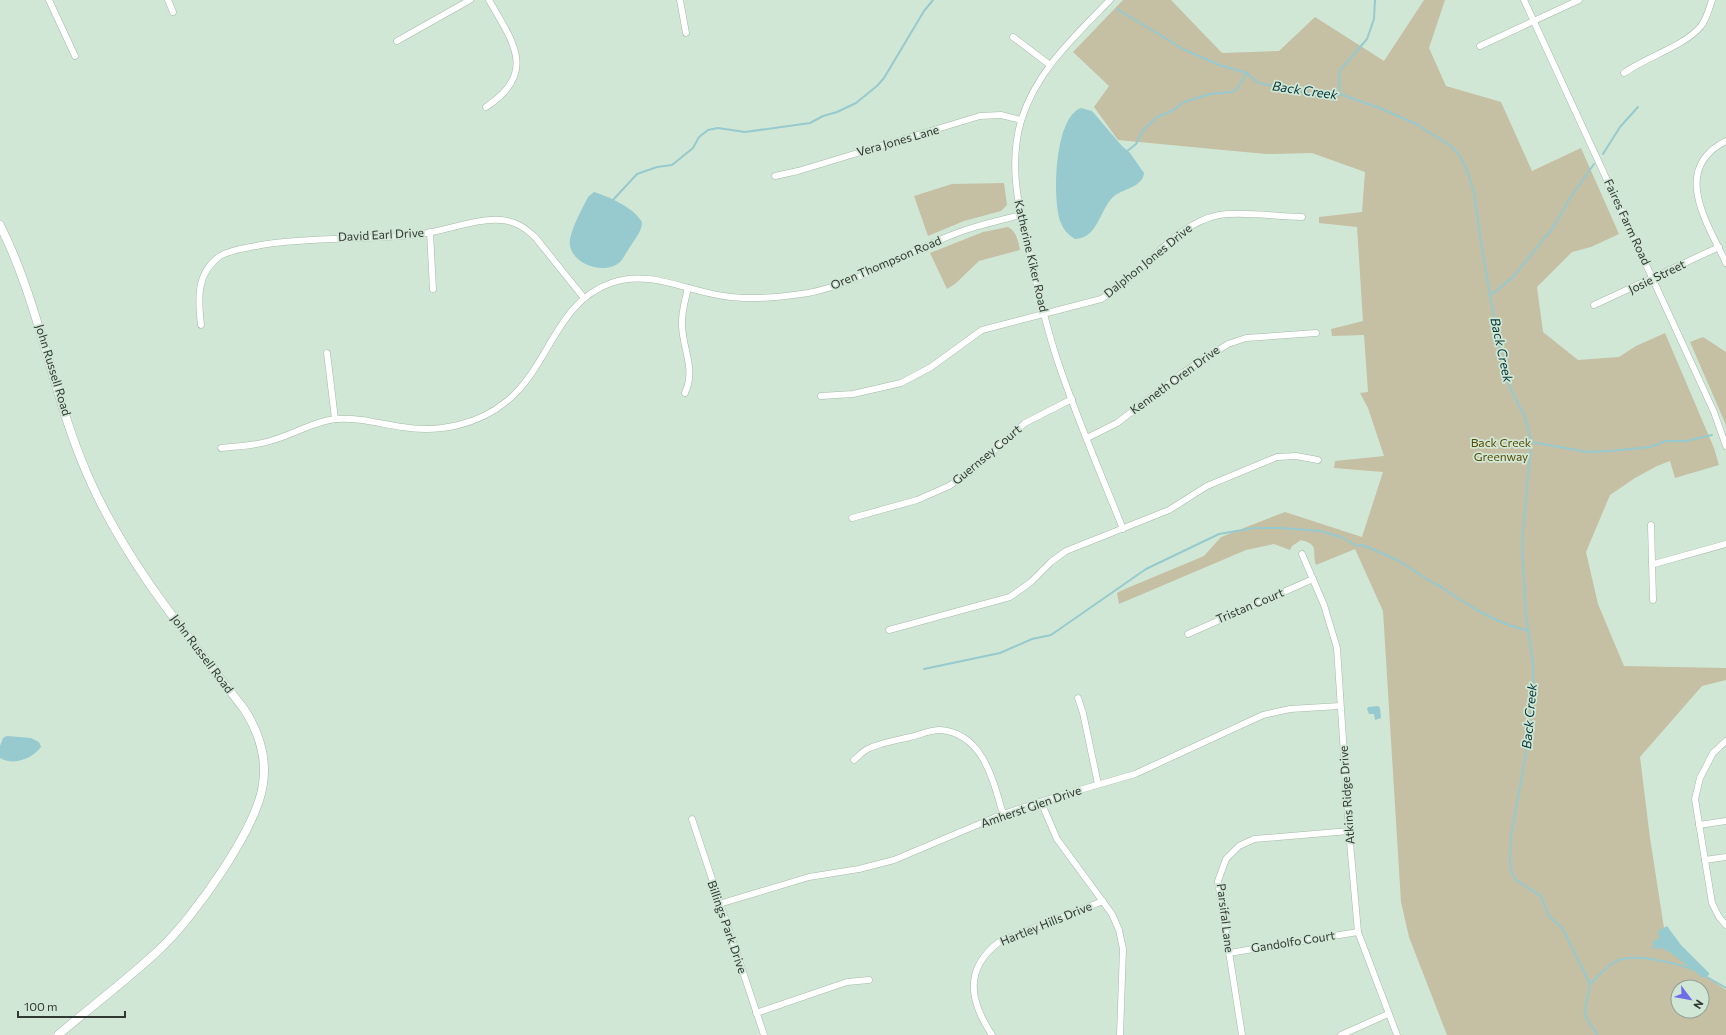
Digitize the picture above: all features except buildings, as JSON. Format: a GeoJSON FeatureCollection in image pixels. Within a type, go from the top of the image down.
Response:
{"type":"FeatureCollection","features":[{"type":"Feature","properties":{"kind":"street"},"geometry":{"type":"LineString","coordinates":[[49,0],[75,56]]}},
{"type":"Feature","properties":{"kind":"street"},"geometry":{"type":"LineString","coordinates":[[168,0],[174,12]]}},
{"type":"Feature","properties":{"kind":"street"},"geometry":{"type":"LineString","coordinates":[[397,40],[470,0]]}},
{"type":"Feature","properties":{"kind":"street"},"geometry":{"type":"LineString","coordinates":[[486,107],[508,90],[515,77],[516,66],[516,53],[512,41],[489,0]]}},
{"type":"Feature","properties":{"kind":"street"},"geometry":{"type":"LineString","coordinates":[[680,0],[686,33]]}},
{"type":"Feature","properties":{"kind":"street","name":"Katherine Kiker Road"},"geometry":{"type":"LineString","coordinates":[[1110,0],[1050,65],[1036,86],[1022,120],[1016,149],[1014,174],[1021,215],[1044,313],[1058,362],[1123,529]]}},
{"type":"Feature","properties":{"kind":"street","name":"Faires Farm Road"},"geometry":{"type":"LineString","coordinates":[[1524,0],[1714,412],[1726,446]]}},
{"type":"Feature","properties":{"kind":"street"},"geometry":{"type":"LineString","coordinates":[[1480,46],[1579,0]]}},
{"type":"Feature","properties":{"kind":"street"},"geometry":{"type":"LineString","coordinates":[[1624,73],[1635,65],[1692,35],[1702,24],[1712,0]]}},
{"type":"Feature","properties":{"kind":"street"},"geometry":{"type":"LineString","coordinates":[[1013,38],[1050,65]]}},
{"type":"Feature","properties":{"kind":"street","name":"Vera Jones Lane"},"geometry":{"type":"LineString","coordinates":[[775,176],[798,171],[980,116],[1000,115],[1022,120]]}},
{"type":"Feature","properties":{"kind":"street"},"geometry":{"type":"LineString","coordinates":[[1726,142],[1715,147],[1702,162],[1696,183],[1696,192],[1700,207],[1726,263]]}},
{"type":"Feature","properties":{"kind":"street","name":"Dalphon Jones Drive"},"geometry":{"type":"LineString","coordinates":[[822,396],[853,394],[900,383],[930,367],[982,330],[1095,301],[1112,293],[1185,230],[1208,218],[1236,214],[1302,218]]}},
{"type":"Feature","properties":{"kind":"street","name":"Oren Thompson Road"},"geometry":{"type":"LineString","coordinates":[[221,448],[269,442],[317,423],[335,419],[349,418],[404,427],[432,429],[456,426],[479,418],[501,406],[526,383],[533,374],[565,319],[584,298],[605,285],[630,279],[655,280],[708,294],[739,298],[807,293],[842,283],[955,234],[980,225],[1021,215]]}},
{"type":"Feature","properties":{"kind":"street","name":"David Earl Drive"},"geometry":{"type":"LineString","coordinates":[[202,325],[198,300],[201,282],[206,271],[213,262],[230,252],[278,242],[310,239],[393,237],[430,232],[489,220],[504,220],[519,224],[535,237],[584,298]]}},
{"type":"Feature","properties":{"kind":"street","name":"John Russell Road"},"geometry":{"type":"LineString","coordinates":[[0,225],[27,287],[81,459],[106,514],[137,568],[244,710],[257,733],[264,758],[262,791],[250,822],[236,848],[190,915],[159,949],[58,1035]]}},
{"type":"Feature","properties":{"kind":"street"},"geometry":{"type":"LineString","coordinates":[[430,232],[433,289]]}},
{"type":"Feature","properties":{"kind":"street","name":"Josie Street"},"geometry":{"type":"LineString","coordinates":[[1594,305],[1719,247]]}},
{"type":"Feature","properties":{"kind":"street"},"geometry":{"type":"LineString","coordinates":[[685,394],[691,373],[681,317],[688,288]]}},
{"type":"Feature","properties":{"kind":"street","name":"Kenneth Oren Drive"},"geometry":{"type":"LineString","coordinates":[[1087,438],[1117,423],[1184,372],[1228,344],[1246,338],[1316,333]]}},
{"type":"Feature","properties":{"kind":"street"},"geometry":{"type":"LineString","coordinates":[[327,353],[335,419]]}},
{"type":"Feature","properties":{"kind":"street","name":"Guernsey Court"},"geometry":{"type":"LineString","coordinates":[[852,518],[917,500],[949,486],[971,470],[1025,423],[1072,398]]}},
{"type":"Feature","properties":{"kind":"street"},"geometry":{"type":"LineString","coordinates":[[889,630],[1010,597],[1031,582],[1057,556],[1169,510],[1221,479],[1277,457],[1296,456],[1318,460]]}},
{"type":"Feature","properties":{"kind":"street"},"geometry":{"type":"LineString","coordinates":[[1651,525],[1654,564],[1653,600]]}},
{"type":"Feature","properties":{"kind":"street"},"geometry":{"type":"LineString","coordinates":[[1654,564],[1726,544]]}},
{"type":"Feature","properties":{"kind":"street","name":"Atkins Ridge Drive"},"geometry":{"type":"LineString","coordinates":[[1302,554],[1324,605],[1337,648],[1349,831],[1358,932],[1397,1035]]}},
{"type":"Feature","properties":{"kind":"street","name":"Tristan Court"},"geometry":{"type":"LineString","coordinates":[[1188,634],[1313,579]]}},
{"type":"Feature","properties":{"kind":"street"},"geometry":{"type":"LineString","coordinates":[[1078,698],[1083,714],[1098,784]]}},
{"type":"Feature","properties":{"kind":"street","name":"Amherst Glen Drive"},"geometry":{"type":"LineString","coordinates":[[719,904],[809,877],[859,869],[894,860],[1003,814],[1135,774],[1263,715],[1290,709],[1340,706]]}},
{"type":"Feature","properties":{"kind":"street"},"geometry":{"type":"LineString","coordinates":[[854,760],[866,750],[903,739],[938,730],[955,733],[970,742],[980,753],[995,788],[1003,814]]}},
{"type":"Feature","properties":{"kind":"street"},"geometry":{"type":"LineString","coordinates":[[1726,741],[1713,753],[1700,778],[1696,799],[1712,903],[1719,917],[1726,925]]}},
{"type":"Feature","properties":{"kind":"street"},"geometry":{"type":"LineString","coordinates":[[1041,802],[1057,839],[1112,914],[1119,930],[1124,949],[1120,1035]]}},
{"type":"Feature","properties":{"kind":"street","name":"Billings Park Drive"},"geometry":{"type":"LineString","coordinates":[[692,819],[719,904],[764,1035]]}},
{"type":"Feature","properties":{"kind":"street"},"geometry":{"type":"LineString","coordinates":[[1699,825],[1726,821]]}},
{"type":"Feature","properties":{"kind":"street","name":"Parsifal Lane"},"geometry":{"type":"LineString","coordinates":[[1242,1035],[1218,881],[1226,859],[1239,846],[1254,839],[1349,831]]}},
{"type":"Feature","properties":{"kind":"street"},"geometry":{"type":"LineString","coordinates":[[1705,860],[1726,857]]}},
{"type":"Feature","properties":{"kind":"street","name":"Hartley Hills Drive"},"geometry":{"type":"LineString","coordinates":[[992,1035],[976,1007],[973,986],[978,966],[987,952],[999,942],[1103,901]]}},
{"type":"Feature","properties":{"kind":"street","name":"Gandolfo Court"},"geometry":{"type":"LineString","coordinates":[[1229,953],[1358,932]]}},
{"type":"Feature","properties":{"kind":"street"},"geometry":{"type":"LineString","coordinates":[[756,1012],[847,982],[869,980]]}},
{"type":"Feature","properties":{"kind":"street"},"geometry":{"type":"LineString","coordinates":[[1341,1035],[1388,1014]]}},
{"type":"Feature","properties":{"kind":"green space","name":"Back Creek Greenway"},"geometry":{"type":"Polygon","coordinates":[[[1123,0],[1171,0],[1222,53],[1279,51],[1315,17],[1384,61],[1424,0],[1445,0],[1429,48],[1446,86],[1501,102],[1532,171],[1581,148],[1619,234],[1591,247],[1572,252],[1537,287],[1543,332],[1578,360],[1619,357],[1636,346],[1665,333],[1714,448],[1719,465],[1675,478],[1670,461],[1635,478],[1610,495],[1586,552],[1598,604],[1624,666],[1726,668],[1726,680],[1702,686],[1640,757],[1650,838],[1664,928],[1710,979],[1670,979],[1670,1019],[1710,1019],[1710,979],[1726,990],[1726,1035],[1447,1035],[1409,937],[1401,902],[1383,611],[1355,549],[1316,565],[1313,547],[1311,544],[1301,540],[1292,546],[1290,550],[1274,544],[1246,550],[1119,604],[1117,593],[1204,556],[1221,537],[1285,512],[1362,537],[1383,472],[1334,468],[1335,461],[1384,456],[1368,408],[1360,393],[1368,392],[1364,335],[1332,336],[1331,329],[1363,321],[1357,227],[1319,223],[1319,217],[1362,212],[1365,172],[1312,153],[1266,154],[1118,140],[1094,107],[1109,86],[1073,52],[1123,0]]]}},
{"type":"Feature","properties":{"kind":"green space"},"geometry":{"type":"Polygon","coordinates":[[[1004,183],[1007,205],[1001,211],[964,221],[928,236],[914,196],[952,184],[1004,183]]]}},
{"type":"Feature","properties":{"kind":"green space"},"geometry":{"type":"Polygon","coordinates":[[[1008,227],[1015,234],[1020,250],[979,261],[955,284],[947,289],[930,253],[983,232],[1008,227]]]}},
{"type":"Feature","properties":{"kind":"green space"},"geometry":{"type":"Polygon","coordinates":[[[1703,337],[1726,352],[1726,425],[1690,342],[1703,337]]]}},
{"type":"Feature","properties":{"kind":"water"},"geometry":{"type":"Polygon","coordinates":[[[1081,108],[1092,111],[1122,146],[1130,153],[1144,173],[1140,182],[1113,197],[1089,234],[1075,239],[1067,232],[1061,223],[1058,212],[1056,179],[1060,143],[1065,127],[1072,115],[1081,108]]]}},
{"type":"Feature","properties":{"kind":"water"},"geometry":{"type":"Polygon","coordinates":[[[594,192],[614,200],[628,208],[642,222],[638,234],[622,260],[613,266],[604,268],[587,265],[574,254],[570,247],[571,234],[575,223],[588,197],[594,192]]]}},
{"type":"Feature","properties":{"kind":"water"},"geometry":{"type":"Polygon","coordinates":[[[1378,706],[1380,708],[1381,718],[1375,720],[1374,714],[1369,714],[1367,709],[1368,707],[1378,706]]]}},
{"type":"Feature","properties":{"kind":"water"},"geometry":{"type":"Polygon","coordinates":[[[7,736],[31,738],[39,742],[41,747],[28,758],[16,761],[5,760],[0,758],[0,746],[3,738],[7,736]]]}},
{"type":"Feature","properties":{"kind":"water"},"geometry":{"type":"Polygon","coordinates":[[[1667,926],[1681,945],[1709,973],[1709,975],[1703,978],[1671,953],[1661,948],[1652,949],[1654,945],[1652,942],[1659,938],[1658,931],[1667,926]]]}},
{"type":"Feature","properties":{"kind":"waterway"},"geometry":{"type":"LineString","coordinates":[[612,201],[637,174],[657,167],[672,165],[693,148],[699,137],[708,130],[718,128],[745,132],[810,123],[823,116],[837,112],[856,103],[877,86],[884,78],[924,11],[933,0]]}},
{"type":"Feature","properties":{"kind":"waterway"},"geometry":{"type":"LineString","coordinates":[[1340,94],[1339,74],[1341,69],[1367,39],[1374,19],[1375,0]]}},
{"type":"Feature","properties":{"kind":"waterway","name":"Back Creek"},"geometry":{"type":"LineString","coordinates":[[1117,9],[1183,49],[1219,65],[1247,73],[1258,83],[1308,93],[1340,94],[1382,109],[1416,124],[1451,146],[1460,156],[1468,173],[1474,193],[1484,261],[1503,367],[1511,390],[1525,417],[1531,442],[1522,543],[1526,617],[1533,664],[1533,689],[1526,753],[1511,836],[1510,863],[1512,873],[1516,880],[1541,896],[1548,915],[1563,929],[1590,984],[1585,1011],[1588,1021],[1597,1035]]}},
{"type":"Feature","properties":{"kind":"waterway"},"geometry":{"type":"LineString","coordinates":[[1126,152],[1136,144],[1143,130],[1157,117],[1172,111],[1184,102],[1210,94],[1232,92],[1237,89],[1247,73]]}},
{"type":"Feature","properties":{"kind":"waterway"},"geometry":{"type":"LineString","coordinates":[[1603,154],[1620,127],[1638,107]]}},
{"type":"Feature","properties":{"kind":"waterway"},"geometry":{"type":"LineString","coordinates":[[1490,296],[1514,276],[1551,231],[1570,198],[1594,164]]}},
{"type":"Feature","properties":{"kind":"waterway"},"geometry":{"type":"LineString","coordinates":[[1531,442],[1588,452],[1650,447],[1666,441],[1686,441],[1712,435]]}},
{"type":"Feature","properties":{"kind":"waterway"},"geometry":{"type":"LineString","coordinates":[[924,669],[1000,653],[1032,639],[1051,635],[1146,569],[1219,534],[1254,528],[1282,528],[1320,531],[1341,537],[1357,546],[1363,545],[1397,560],[1494,619],[1529,631]]}},
{"type":"Feature","properties":{"kind":"waterway"},"geometry":{"type":"LineString","coordinates":[[1590,984],[1613,963],[1630,958],[1652,959],[1692,969]]}},
{"type":"Feature","properties":{"kind":"waterway"},"geometry":{"type":"LineString","coordinates":[[1705,976],[1726,988]]}}]}
